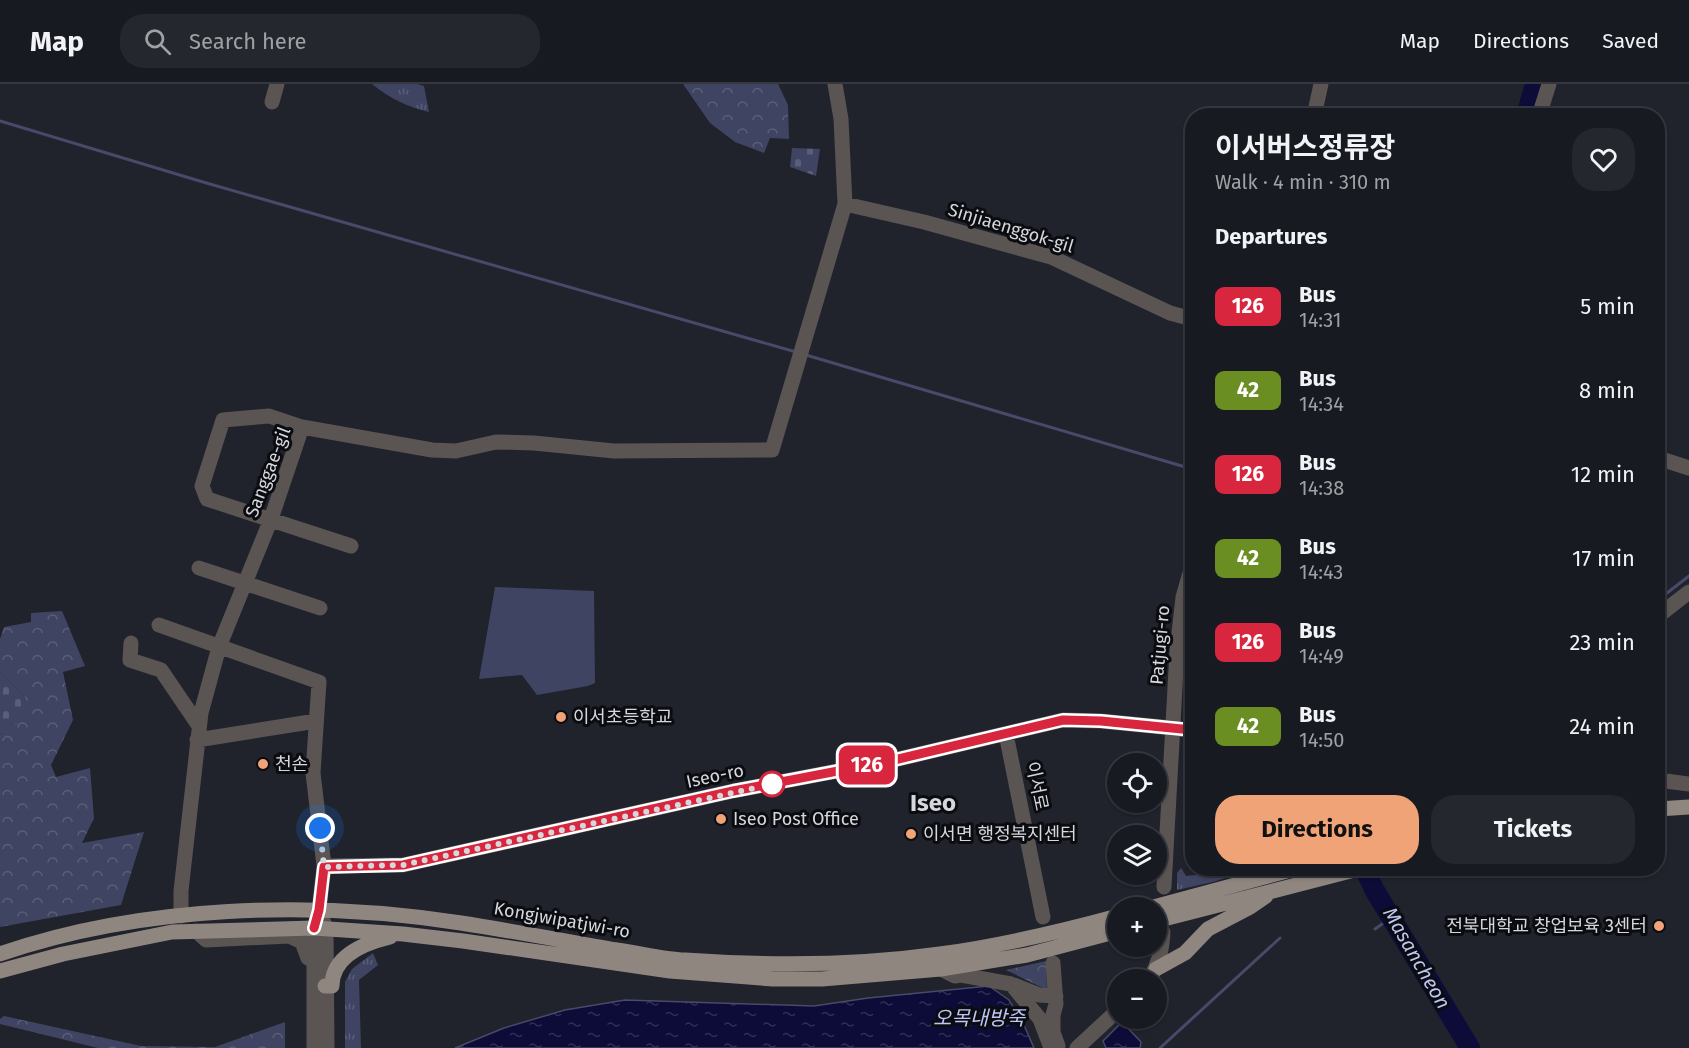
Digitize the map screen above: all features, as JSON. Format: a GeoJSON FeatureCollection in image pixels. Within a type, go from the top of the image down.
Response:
{"type":"FeatureCollection","features":[{"type":"Feature","properties":{"kind":"main road"},"geometry":{"type":"LineString","coordinates":[[1665,809],[1689,807]]}},
{"type":"Feature","properties":{"kind":"main road"},"geometry":{"type":"LineString","coordinates":[[1665,819],[1689,818]]}},
{"type":"Feature","properties":{"kind":"main road"},"geometry":{"type":"LineString","coordinates":[[1167,903],[1268,876]]}},
{"type":"Feature","properties":{"kind":"main road"},"geometry":{"type":"LineString","coordinates":[[1167,924],[1273,890],[1329,876]]}},
{"type":"Feature","properties":{"kind":"main road"},"geometry":{"type":"LineString","coordinates":[[1160,969],[1185,953],[1208,929],[1261,901],[1273,890]]}},
{"type":"Feature","properties":{"kind":"main road","name":"Kongjwipatjwi-ro"},"geometry":{"type":"LineString","coordinates":[[0,954],[83,931],[181,916],[253,911],[319,910],[401,915],[461,923],[681,960],[811,964],[887,960],[941,954],[1052,934],[1107,919]]}},
{"type":"Feature","properties":{"kind":"main road","name":"Kongjwipatjwi-ro"},"geometry":{"type":"LineString","coordinates":[[0,971],[63,954],[172,932],[320,928],[403,934],[670,971],[725,976],[822,979],[941,969],[1027,955],[1107,934]]}},
{"type":"Feature","properties":{"kind":"main road"},"geometry":{"type":"LineString","coordinates":[[326,986],[332,986],[332,979],[341,960],[361,945],[403,934]]}},
{"type":"Feature","properties":{"kind":"street"},"geometry":{"type":"LineString","coordinates":[[272,102],[277,84]]}},
{"type":"Feature","properties":{"kind":"street"},"geometry":{"type":"LineString","coordinates":[[835,84],[841,119],[846,204]]}},
{"type":"Feature","properties":{"kind":"street"},"geometry":{"type":"LineString","coordinates":[[1316,108],[1321,84]]}},
{"type":"Feature","properties":{"kind":"street"},"geometry":{"type":"LineString","coordinates":[[1542,108],[1549,84]]}},
{"type":"Feature","properties":{"kind":"street","name":"Sinjiaenggok-gil"},"geometry":{"type":"LineString","coordinates":[[846,204],[924,222],[1051,258],[1104,281],[1119,291],[1185,317]]}},
{"type":"Feature","properties":{"kind":"street","name":"Sanggae-gil"},"geometry":{"type":"LineString","coordinates":[[181,916],[181,891],[201,713],[219,647],[271,519],[302,427],[432,450],[456,450],[496,442],[534,443],[614,451],[772,450],[846,204]]}},
{"type":"Feature","properties":{"kind":"street"},"geometry":{"type":"LineString","coordinates":[[302,427],[269,416],[223,420],[202,486],[207,499],[351,546]]}},
{"type":"Feature","properties":{"kind":"street"},"geometry":{"type":"LineString","coordinates":[[1665,460],[1689,468]]}},
{"type":"Feature","properties":{"kind":"street"},"geometry":{"type":"LineString","coordinates":[[199,568],[320,608]]}},
{"type":"Feature","properties":{"kind":"street","name":"Patjugi-ro"},"geometry":{"type":"LineString","coordinates":[[1164,887],[1177,651],[1185,590]]}},
{"type":"Feature","properties":{"kind":"street"},"geometry":{"type":"LineString","coordinates":[[1665,611],[1689,592]]}},
{"type":"Feature","properties":{"kind":"street"},"geometry":{"type":"LineString","coordinates":[[159,625],[319,682],[313,773],[324,867],[319,910],[326,986],[327,1048]]}},
{"type":"Feature","properties":{"kind":"street"},"geometry":{"type":"LineString","coordinates":[[131,643],[130,660],[161,670],[198,733],[316,721]]}},
{"type":"Feature","properties":{"kind":"street","name":"Iseo-ro"},"geometry":{"type":"LineString","coordinates":[[324,867],[403,865],[733,791],[890,761],[1063,720],[1101,721],[1185,730]]}},
{"type":"Feature","properties":{"kind":"street","name":"이서로"},"geometry":{"type":"LineString","coordinates":[[1006,734],[1043,917]]}},
{"type":"Feature","properties":{"kind":"street"},"geometry":{"type":"LineString","coordinates":[[1665,781],[1689,784]]}},
{"type":"Feature","properties":{"kind":"street"},"geometry":{"type":"LineString","coordinates":[[314,1048],[314,961],[320,928]]}},
{"type":"Feature","properties":{"kind":"street"},"geometry":{"type":"LineString","coordinates":[[196,931],[206,940],[289,936],[302,942],[308,958],[314,961]]}},
{"type":"Feature","properties":{"kind":"street"},"geometry":{"type":"LineString","coordinates":[[1053,963],[1056,1000],[1053,1015],[1055,1047]]}},
{"type":"Feature","properties":{"kind":"street"},"geometry":{"type":"LineString","coordinates":[[941,969],[955,976],[1011,984],[1039,996],[1056,1000]]}},
{"type":"Feature","properties":{"kind":"street"},"geometry":{"type":"LineString","coordinates":[[1011,984],[1040,1019],[1055,1047]]}},
{"type":"Feature","properties":{"kind":"street"},"geometry":{"type":"LineString","coordinates":[[1077,1048],[1107,1020]]}},
{"type":"Feature","properties":{"kind":"green space"},"geometry":{"type":"Polygon","coordinates":[[[372,84],[424,86],[429,112],[399,101],[372,84]]]}},
{"type":"Feature","properties":{"kind":"green space"},"geometry":{"type":"Polygon","coordinates":[[[683,84],[778,84],[788,105],[789,139],[770,138],[764,153],[735,142],[710,123],[683,84]]]}},
{"type":"Feature","properties":{"kind":"green space"},"geometry":{"type":"Polygon","coordinates":[[[792,148],[820,149],[816,176],[790,167],[792,148]]]}},
{"type":"Feature","properties":{"kind":"green space"},"geometry":{"type":"Polygon","coordinates":[[[495,587],[594,591],[595,683],[537,695],[522,675],[479,679],[495,587]]]}},
{"type":"Feature","properties":{"kind":"green space"},"geometry":{"type":"Polygon","coordinates":[[[62,611],[85,666],[63,672],[73,720],[51,765],[56,777],[90,768],[94,818],[82,843],[144,832],[121,905],[0,927],[0,733],[5,736],[25,696],[0,673],[0,639],[4,627],[31,622],[31,613],[62,611]]]}},
{"type":"Feature","properties":{"kind":"green space"},"geometry":{"type":"Polygon","coordinates":[[[0,673],[25,696],[23,717],[5,736],[0,733],[0,673]]]}},
{"type":"Feature","properties":{"kind":"green space"},"geometry":{"type":"Polygon","coordinates":[[[1181,868],[1185,876],[1231,876],[1177,890],[1177,873],[1181,868]]]}},
{"type":"Feature","properties":{"kind":"green space"},"geometry":{"type":"Polygon","coordinates":[[[373,953],[378,965],[359,980],[361,1048],[345,1048],[345,982],[352,969],[373,953]]]}},
{"type":"Feature","properties":{"kind":"green space"},"geometry":{"type":"Polygon","coordinates":[[[1046,961],[1047,990],[1006,970],[1046,961]]]}},
{"type":"Feature","properties":{"kind":"green space"},"geometry":{"type":"Polygon","coordinates":[[[4,1016],[141,1046],[215,1047],[285,1022],[285,1048],[98,1048],[0,1024],[0,1019],[4,1016]]]}},
{"type":"Feature","properties":{"kind":"water","name":"오목내방죽"},"geometry":{"type":"Polygon","coordinates":[[[989,986],[1009,1000],[1034,1048],[455,1048],[504,1028],[565,1010],[625,1000],[814,1006],[868,998],[989,986]]]}},
{"type":"Feature","properties":{"kind":"water"},"geometry":{"type":"Polygon","coordinates":[[[1115,1029],[1129,1029],[1141,1042],[1140,1048],[1106,1048],[1103,1041],[1115,1029]]]}},
{"type":"Feature","properties":{"kind":"waterway","name":"Masancheon"},"geometry":{"type":"LineString","coordinates":[[1528,108],[1535,84]]}},
{"type":"Feature","properties":{"kind":"waterway"},"geometry":{"type":"LineString","coordinates":[[0,121],[203,182],[796,352]]}},
{"type":"Feature","properties":{"kind":"waterway"},"geometry":{"type":"LineString","coordinates":[[806,355],[1185,467]]}},
{"type":"Feature","properties":{"kind":"waterway"},"geometry":{"type":"LineString","coordinates":[[1665,595],[1689,576]]}},
{"type":"Feature","properties":{"kind":"waterway","name":"Masancheon"},"geometry":{"type":"LineString","coordinates":[[1368,876],[1470,1048]]}},
{"type":"Feature","properties":{"kind":"waterway"},"geometry":{"type":"LineString","coordinates":[[1375,929],[1392,917]]}},
{"type":"Feature","properties":{"kind":"waterway"},"geometry":{"type":"LineString","coordinates":[[1160,1048],[1280,938]]}},
{"type":"Feature","properties":{"kind":"bus line","name":"126"},"geometry":{"type":"LineString","coordinates":[[314,928],[319,910],[324,867],[403,865],[733,791],[890,761],[1063,720],[1101,721],[1185,729]]}},
{"type":"Feature","properties":{"kind":"place","name":"이서초등학교"},"geometry":{"type":"Point","coordinates":[561,717]}},
{"type":"Feature","properties":{"kind":"place","name":"천손"},"geometry":{"type":"Point","coordinates":[263,764]}},
{"type":"Feature","properties":{"kind":"place","name":"Iseo Post Office"},"geometry":{"type":"Point","coordinates":[721,819]}},
{"type":"Feature","properties":{"kind":"place","name":"이서면 행정복지센터"},"geometry":{"type":"Point","coordinates":[911,834]}},
{"type":"Feature","properties":{"kind":"place","name":"전북대학교 창업보육 3센터"},"geometry":{"type":"Point","coordinates":[1659,926]}},
{"type":"Feature","properties":{"kind":"district","name":"Iseo"},"geometry":{"type":"Point","coordinates":[933,803]}},
{"type":"Feature","properties":{"kind":"route"},"geometry":{"type":"LineString","coordinates":[[320,828],[324,867],[403,865],[778,783],[772,784]]}}]}
